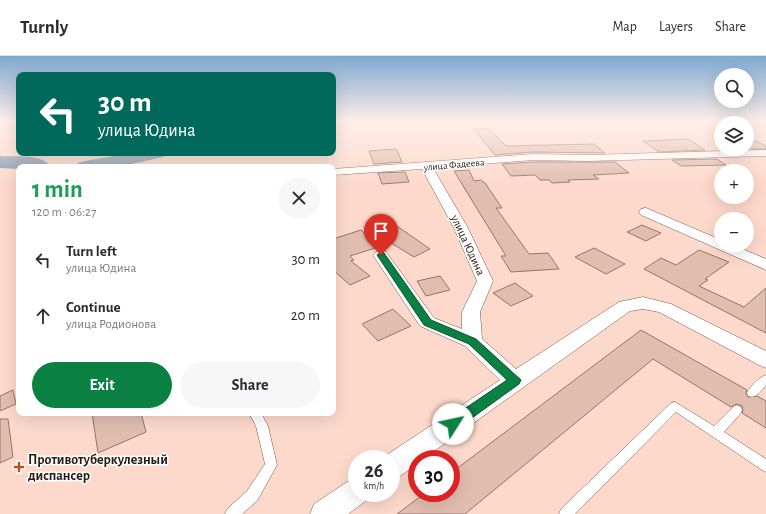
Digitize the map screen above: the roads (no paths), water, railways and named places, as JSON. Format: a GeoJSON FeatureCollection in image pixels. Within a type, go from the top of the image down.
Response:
{"type":"FeatureCollection","features":[{"type":"Feature","properties":{"kind":"street","name":"улица Фадеева"},"geometry":{"type":"LineString","coordinates":[[336,172],[532,157],[588,158],[766,153]]}},
{"type":"Feature","properties":{"kind":"street","name":"улица Юдина"},"geometry":{"type":"LineString","coordinates":[[426,166],[461,228],[485,281],[471,312],[472,341]]}},
{"type":"Feature","properties":{"kind":"street"},"geometry":{"type":"LineString","coordinates":[[646,212],[766,265]]}},
{"type":"Feature","properties":{"kind":"street"},"geometry":{"type":"LineString","coordinates":[[381,255],[427,322],[472,341],[515,380]]}},
{"type":"Feature","properties":{"kind":"street"},"geometry":{"type":"LineString","coordinates":[[400,461],[515,380],[625,306],[643,303],[665,308],[766,360]]}},
{"type":"Feature","properties":{"kind":"street"},"geometry":{"type":"LineString","coordinates":[[324,514],[348,497]]}},
{"type":"Feature","properties":{"kind":"lane"},"geometry":{"type":"LineString","coordinates":[[752,394],[766,379]]}},
{"type":"Feature","properties":{"kind":"lane"},"geometry":{"type":"LineString","coordinates":[[566,514],[675,406],[766,466]]}},
{"type":"Feature","properties":{"kind":"lane"},"geometry":{"type":"LineString","coordinates":[[716,433],[737,410]]}},
{"type":"Feature","properties":{"kind":"lane"},"geometry":{"type":"LineString","coordinates":[[232,514],[252,496],[272,465],[262,426],[257,416]]}},
{"type":"Feature","properties":{"kind":"waterway"},"geometry":{"type":"LineString","coordinates":[[107,164],[143,156]]}},
{"type":"Feature","properties":{"kind":"waterway"},"geometry":{"type":"LineString","coordinates":[[0,162],[37,164]]}},
{"type":"Feature","properties":{"kind":"place","name":"Противотуберкулезный диспансер"},"geometry":{"type":"Point","coordinates":[19,467]}}]}
